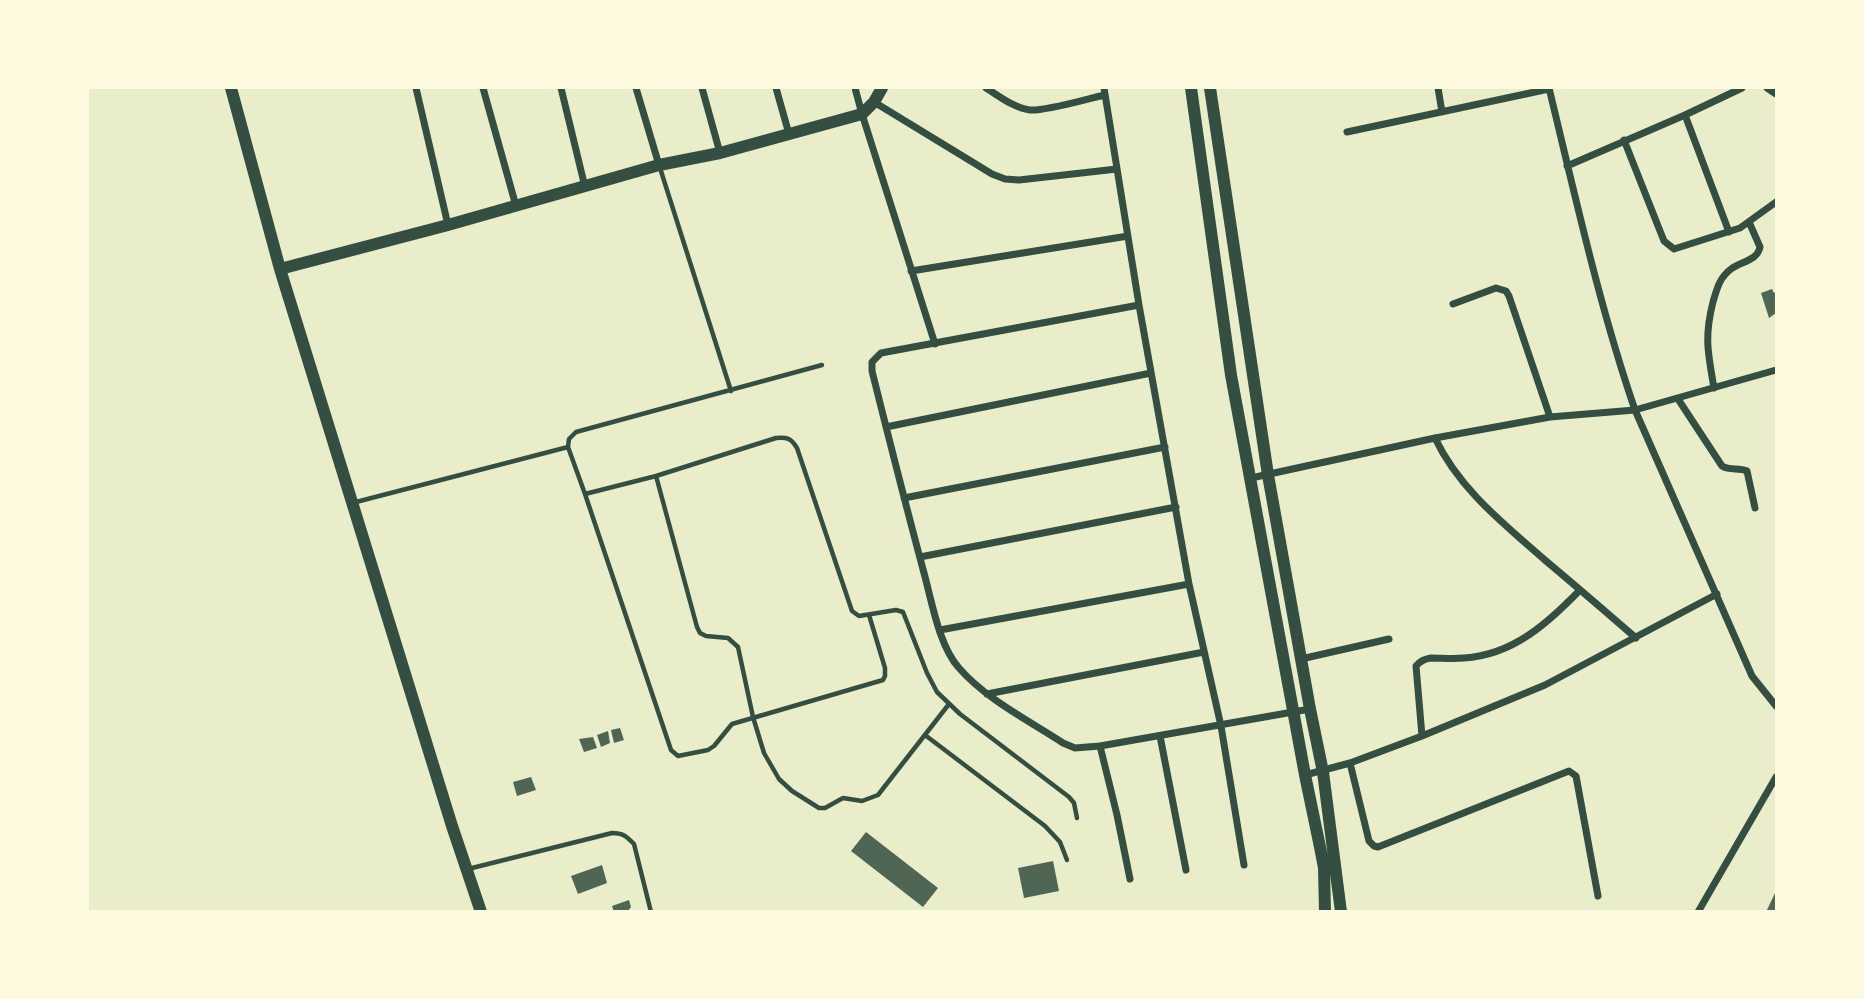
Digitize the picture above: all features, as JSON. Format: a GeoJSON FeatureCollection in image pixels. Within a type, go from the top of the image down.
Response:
{"type":"FeatureCollection","features":[{"type":"Feature","properties":{"kind":"street"},"geometry":{"type":"LineString","coordinates":[[231,88],[281,269],[452,826],[481,912]]}},
{"type":"Feature","properties":{"kind":"street"},"geometry":{"type":"LineString","coordinates":[[416,88],[448,225]]}},
{"type":"Feature","properties":{"kind":"street"},"geometry":{"type":"LineString","coordinates":[[483,88],[516,206]]}},
{"type":"Feature","properties":{"kind":"street"},"geometry":{"type":"LineString","coordinates":[[561,88],[585,187]]}},
{"type":"Feature","properties":{"kind":"street"},"geometry":{"type":"LineString","coordinates":[[636,88],[659,165]]}},
{"type":"Feature","properties":{"kind":"street"},"geometry":{"type":"LineString","coordinates":[[702,88],[720,153]]}},
{"type":"Feature","properties":{"kind":"street"},"geometry":{"type":"LineString","coordinates":[[776,88],[789,134]]}},
{"type":"Feature","properties":{"kind":"street"},"geometry":{"type":"LineString","coordinates":[[855,88],[935,344]]}},
{"type":"Feature","properties":{"kind":"street"},"geometry":{"type":"LineString","coordinates":[[281,269],[659,165],[720,153],[862,114],[874,102],[882,88]]}},
{"type":"Feature","properties":{"kind":"street"},"geometry":{"type":"LineString","coordinates":[[986,88],[1029,110],[1105,91],[1139,305],[1189,584],[1220,726],[1244,865]]}},
{"type":"Feature","properties":{"kind":"street"},"geometry":{"type":"LineString","coordinates":[[1191,88],[1231,375],[1324,868],[1325,912]]}},
{"type":"Feature","properties":{"kind":"street"},"geometry":{"type":"LineString","coordinates":[[1210,88],[1268,475],[1323,772],[1341,912]]}},
{"type":"Feature","properties":{"kind":"street"},"geometry":{"type":"LineString","coordinates":[[1438,88],[1442,112]]}},
{"type":"Feature","properties":{"kind":"street"},"geometry":{"type":"LineString","coordinates":[[1347,132],[1549,88],[1620,368],[1635,410],[1752,676],[1776,706]]}},
{"type":"Feature","properties":{"kind":"street"},"geometry":{"type":"LineString","coordinates":[[1567,166],[1742,88]]}},
{"type":"Feature","properties":{"kind":"street"},"geometry":{"type":"LineString","coordinates":[[1767,88],[1776,94]]}},
{"type":"Feature","properties":{"kind":"street"},"geometry":{"type":"LineString","coordinates":[[874,102],[992,174],[1005,179],[1019,180],[1118,169]]}},
{"type":"Feature","properties":{"kind":"street"},"geometry":{"type":"LineString","coordinates":[[1685,115],[1729,232]]}},
{"type":"Feature","properties":{"kind":"street"},"geometry":{"type":"LineString","coordinates":[[1624,140],[1664,241],[1669,247],[1678,248],[1729,232],[1749,222],[1776,202]]}},
{"type":"Feature","properties":{"kind":"street"},"geometry":{"type":"LineString","coordinates":[[1714,388],[1707,345],[1708,323],[1722,277],[1736,265],[1754,258],[1760,251],[1749,222]]}},
{"type":"Feature","properties":{"kind":"street"},"geometry":{"type":"LineString","coordinates":[[911,271],[1128,236]]}},
{"type":"Feature","properties":{"kind":"street"},"geometry":{"type":"LineString","coordinates":[[1453,304],[1496,288],[1506,291],[1550,417]]}},
{"type":"Feature","properties":{"kind":"street"},"geometry":{"type":"LineString","coordinates":[[1139,305],[881,353],[872,362],[904,498],[940,630],[950,656],[987,694],[1075,748],[1100,746],[1310,709]]}},
{"type":"Feature","properties":{"kind":"street"},"geometry":{"type":"LineString","coordinates":[[1251,478],[1435,438],[1550,417],[1635,410],[1776,370]]}},
{"type":"Feature","properties":{"kind":"street"},"geometry":{"type":"LineString","coordinates":[[1231,375],[1252,372]]}},
{"type":"Feature","properties":{"kind":"street"},"geometry":{"type":"LineString","coordinates":[[886,427],[1152,373]]}},
{"type":"Feature","properties":{"kind":"street"},"geometry":{"type":"LineString","coordinates":[[1678,399],[1722,466],[1746,471],[1755,508]]}},
{"type":"Feature","properties":{"kind":"street"},"geometry":{"type":"LineString","coordinates":[[1435,438],[1456,474],[1478,499],[1636,638]]}},
{"type":"Feature","properties":{"kind":"street"},"geometry":{"type":"LineString","coordinates":[[904,498],[1166,447]]}},
{"type":"Feature","properties":{"kind":"street"},"geometry":{"type":"LineString","coordinates":[[920,557],[1176,507]]}},
{"type":"Feature","properties":{"kind":"street"},"geometry":{"type":"LineString","coordinates":[[1265,559],[1283,557]]}},
{"type":"Feature","properties":{"kind":"street"},"geometry":{"type":"LineString","coordinates":[[940,630],[1189,584]]}},
{"type":"Feature","properties":{"kind":"street"},"geometry":{"type":"LineString","coordinates":[[1422,736],[1416,666],[1419,662],[1431,658],[1475,657],[1510,646],[1547,623],[1580,590]]}},
{"type":"Feature","properties":{"kind":"street"},"geometry":{"type":"LineString","coordinates":[[1305,775],[1350,763],[1422,736],[1545,685],[1717,594]]}},
{"type":"Feature","properties":{"kind":"street"},"geometry":{"type":"LineString","coordinates":[[1282,642],[1297,638]]}},
{"type":"Feature","properties":{"kind":"street"},"geometry":{"type":"LineString","coordinates":[[1301,659],[1390,639]]}},
{"type":"Feature","properties":{"kind":"street"},"geometry":{"type":"LineString","coordinates":[[987,694],[1204,652]]}},
{"type":"Feature","properties":{"kind":"street"},"geometry":{"type":"LineString","coordinates":[[1160,736],[1186,870]]}},
{"type":"Feature","properties":{"kind":"street"},"geometry":{"type":"LineString","coordinates":[[1100,746],[1130,879]]}},
{"type":"Feature","properties":{"kind":"street"},"geometry":{"type":"LineString","coordinates":[[1350,763],[1369,841],[1378,847],[1569,771],[1573,772],[1576,776],[1598,896]]}},
{"type":"Feature","properties":{"kind":"street"},"geometry":{"type":"LineString","coordinates":[[1698,912],[1776,777]]}},
{"type":"Feature","properties":{"kind":"lane"},"geometry":{"type":"LineString","coordinates":[[659,165],[731,391]]}},
{"type":"Feature","properties":{"kind":"lane"},"geometry":{"type":"LineString","coordinates":[[822,365],[576,432],[569,439],[568,447],[671,750],[678,756],[708,750],[720,741],[732,724],[883,680],[885,668],[869,615]]}},
{"type":"Feature","properties":{"kind":"lane"},"geometry":{"type":"LineString","coordinates":[[585,494],[656,476],[776,438],[785,437],[792,440],[797,448],[848,605],[855,615],[896,610],[903,612],[932,684],[949,704],[1069,797],[1074,803],[1077,818]]}},
{"type":"Feature","properties":{"kind":"lane"},"geometry":{"type":"LineString","coordinates":[[352,503],[568,447]]}},
{"type":"Feature","properties":{"kind":"lane"},"geometry":{"type":"LineString","coordinates":[[656,476],[697,627],[700,633],[706,636],[728,638],[738,648],[764,753],[779,779],[803,800],[825,808],[843,798],[862,801],[878,795],[949,704]]}},
{"type":"Feature","properties":{"kind":"lane"},"geometry":{"type":"LineString","coordinates":[[925,735],[1045,826],[1060,842],[1068,860]]}},
{"type":"Feature","properties":{"kind":"lane"},"geometry":{"type":"LineString","coordinates":[[467,870],[620,833],[626,835],[634,844],[652,912]]}},
{"type":"Feature","properties":{"kind":"building"},"geometry":{"type":"Polygon","coordinates":[[[1772,289],[1774,293],[1776,291],[1776,313],[1769,318],[1761,293],[1772,289]]]}},
{"type":"Feature","properties":{"kind":"building"},"geometry":{"type":"Polygon","coordinates":[[[620,728],[624,740],[614,743],[611,730],[620,728]]]}},
{"type":"Feature","properties":{"kind":"building"},"geometry":{"type":"Polygon","coordinates":[[[608,731],[610,743],[601,747],[597,735],[608,731]]]}},
{"type":"Feature","properties":{"kind":"building"},"geometry":{"type":"Polygon","coordinates":[[[593,737],[597,748],[584,752],[579,739],[593,737]]]}},
{"type":"Feature","properties":{"kind":"building"},"geometry":{"type":"Polygon","coordinates":[[[531,777],[536,790],[517,796],[513,782],[531,777]]]}},
{"type":"Feature","properties":{"kind":"building"},"geometry":{"type":"Polygon","coordinates":[[[866,832],[938,888],[923,907],[851,851],[866,832]]]}},
{"type":"Feature","properties":{"kind":"building"},"geometry":{"type":"Polygon","coordinates":[[[1053,861],[1059,891],[1024,898],[1018,868],[1053,861]]]}},
{"type":"Feature","properties":{"kind":"building"},"geometry":{"type":"Polygon","coordinates":[[[602,865],[607,883],[578,894],[571,876],[602,865]]]}},
{"type":"Feature","properties":{"kind":"building"},"geometry":{"type":"Polygon","coordinates":[[[1776,891],[1776,912],[1766,912],[1776,891]]]}},
{"type":"Feature","properties":{"kind":"building"},"geometry":{"type":"Polygon","coordinates":[[[629,900],[631,907],[627,912],[614,912],[612,906],[629,900]]]}}]}
